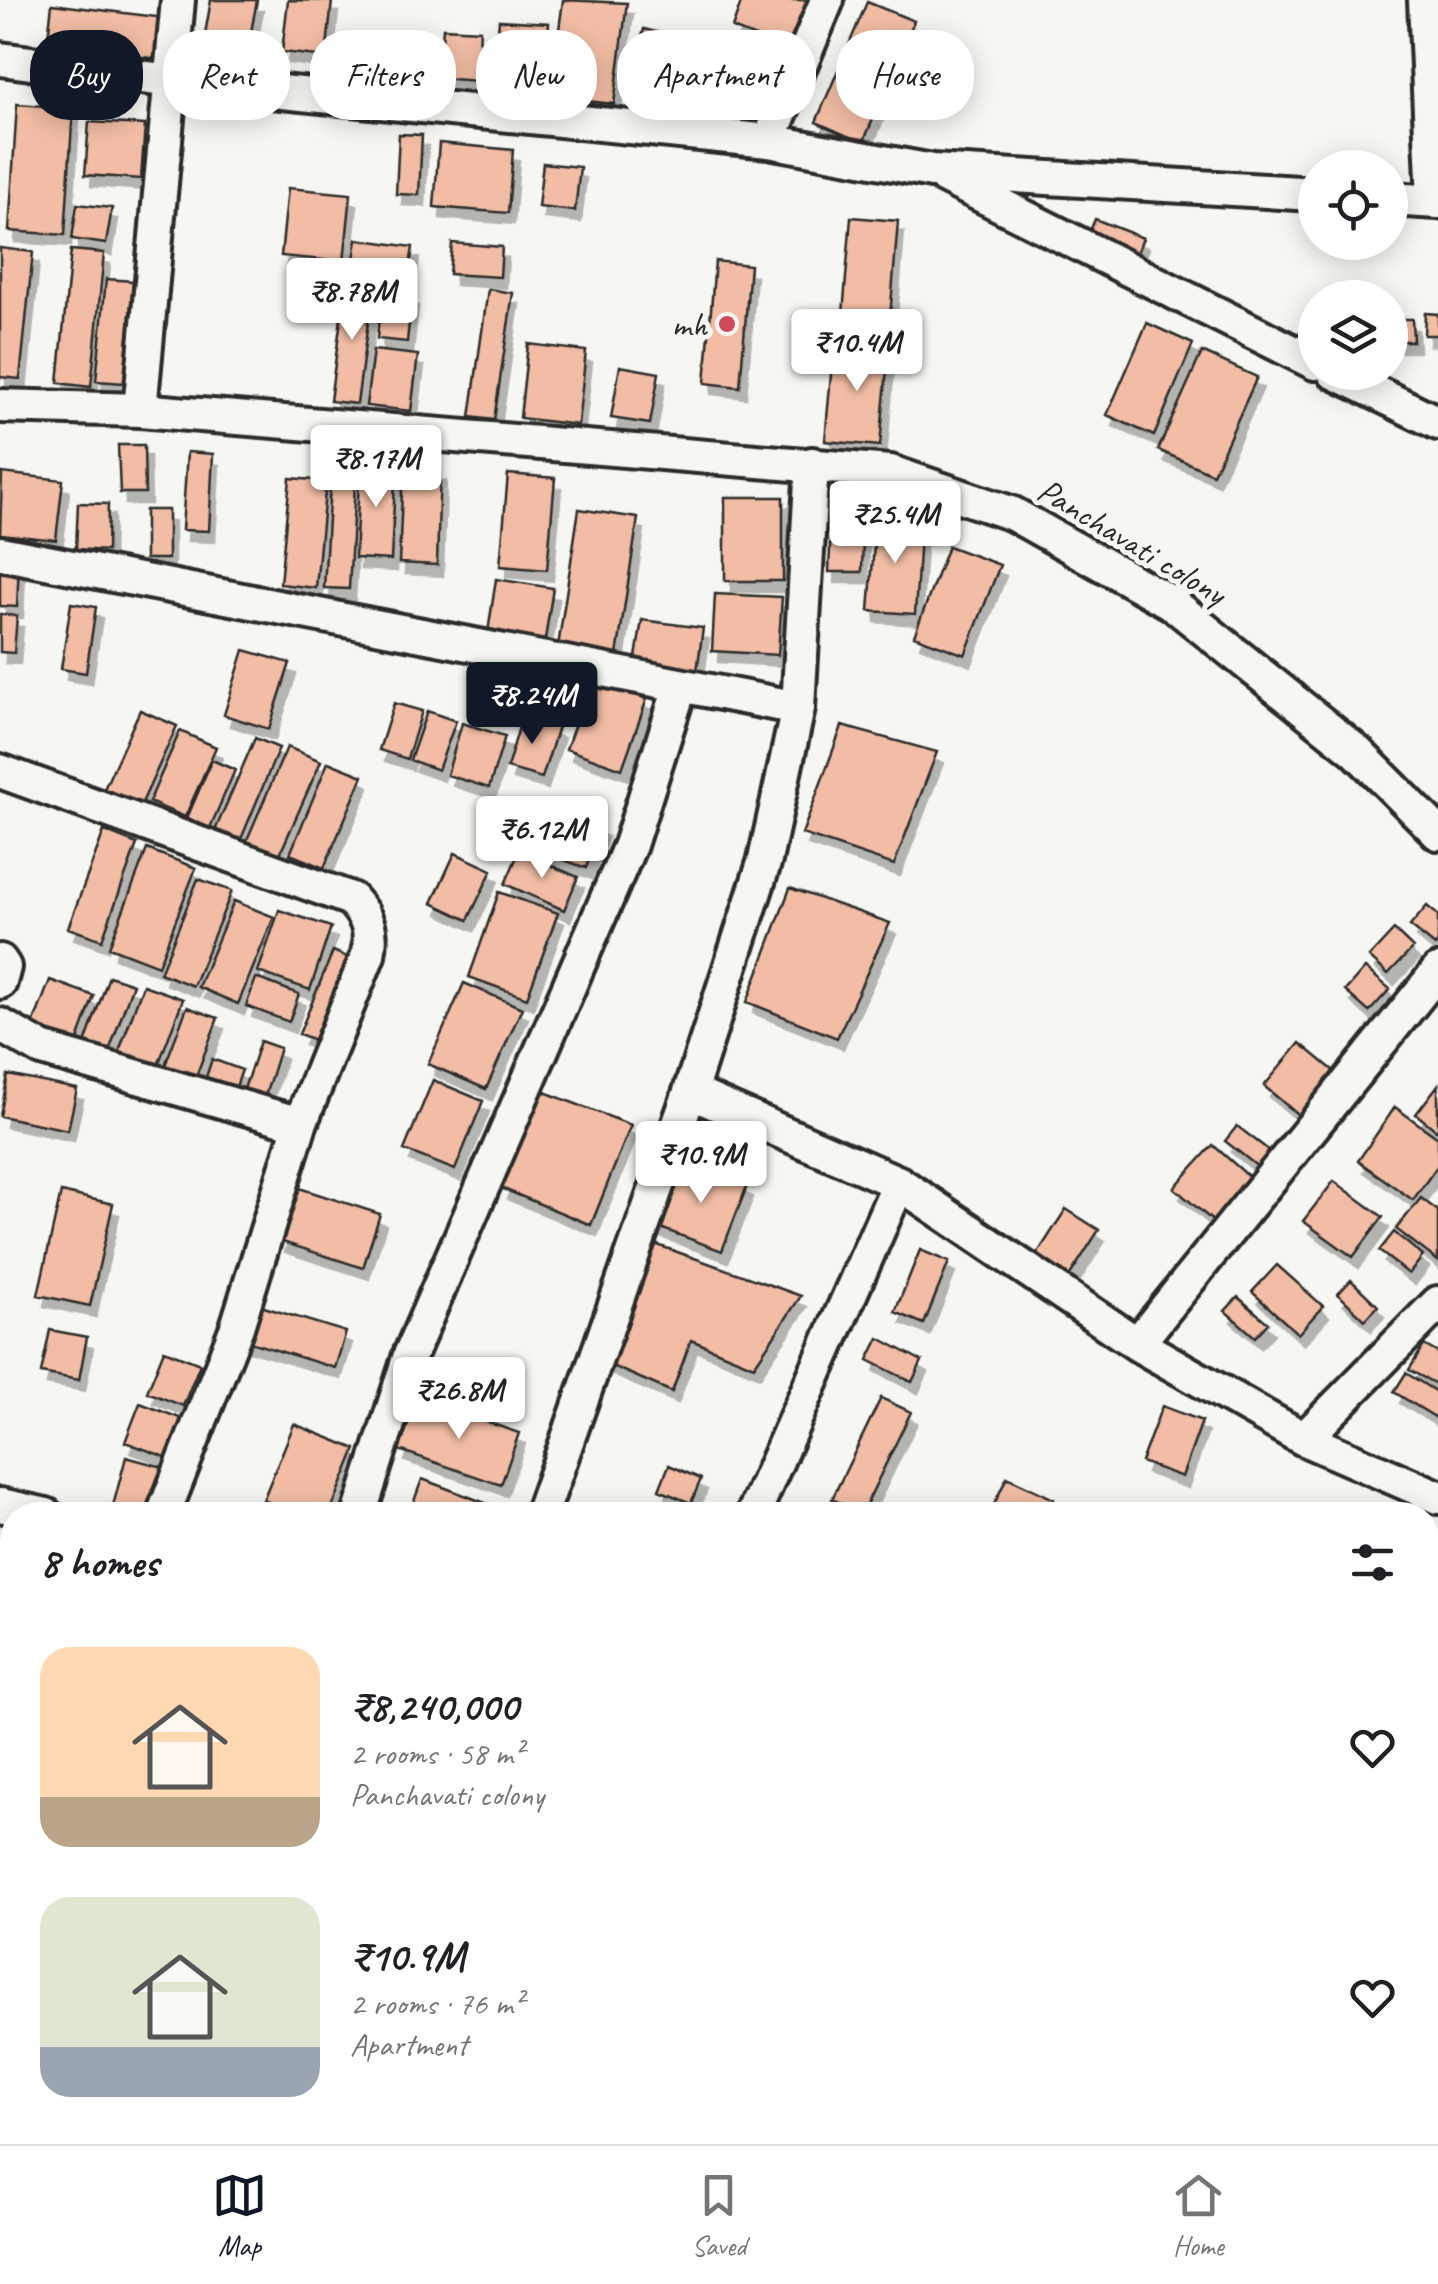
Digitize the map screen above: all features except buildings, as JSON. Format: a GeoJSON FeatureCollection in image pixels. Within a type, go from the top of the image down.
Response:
{"type":"FeatureCollection","features":[{"type":"Feature","properties":{"kind":"street"},"geometry":{"type":"LineString","coordinates":[[176,30],[178,0]]}},
{"type":"Feature","properties":{"kind":"street"},"geometry":{"type":"LineString","coordinates":[[769,142],[827,0]]}},
{"type":"Feature","properties":{"kind":"street"},"geometry":{"type":"LineString","coordinates":[[1408,200],[1436,202],[1426,0]]}},
{"type":"Feature","properties":{"kind":"street"},"geometry":{"type":"LineString","coordinates":[[0,59],[163,81]]}},
{"type":"Feature","properties":{"kind":"street"},"geometry":{"type":"LineString","coordinates":[[290,94],[769,142],[932,171],[1298,193]]}},
{"type":"Feature","properties":{"kind":"street"},"geometry":{"type":"LineString","coordinates":[[140,410],[168,120]]}},
{"type":"Feature","properties":{"kind":"street"},"geometry":{"type":"LineString","coordinates":[[932,171],[1298,354]]}},
{"type":"Feature","properties":{"kind":"street"},"geometry":{"type":"LineString","coordinates":[[1371,390],[1438,423]]}},
{"type":"Feature","properties":{"kind":"street","name":"Panchavati colony"},"geometry":{"type":"LineString","coordinates":[[0,406],[140,410],[890,472],[1013,514],[1173,604],[1356,751],[1438,833]]}},
{"type":"Feature","properties":{"kind":"street"},"geometry":{"type":"LineString","coordinates":[[546,1502],[690,1092],[765,860],[798,708],[812,464]]}},
{"type":"Feature","properties":{"kind":"street"},"geometry":{"type":"LineString","coordinates":[[0,553],[798,708]]}},
{"type":"Feature","properties":{"kind":"street"},"geometry":{"type":"LineString","coordinates":[[362,1502],[410,1355],[630,845],[680,687]]}},
{"type":"Feature","properties":{"kind":"street"},"geometry":{"type":"LineString","coordinates":[[0,771],[350,899],[368,918],[368,955],[300,1124],[236,1328],[168,1502]]}},
{"type":"Feature","properties":{"kind":"street"},"geometry":{"type":"LineString","coordinates":[[0,960],[4,967],[0,982]]}},
{"type":"Feature","properties":{"kind":"street"},"geometry":{"type":"LineString","coordinates":[[1136,1344],[1438,971]]}},
{"type":"Feature","properties":{"kind":"street"},"geometry":{"type":"LineString","coordinates":[[0,1025],[42,1049],[300,1124]]}},
{"type":"Feature","properties":{"kind":"street"},"geometry":{"type":"LineString","coordinates":[[690,1092],[899,1182],[1136,1344],[1304,1439],[1438,1497]]}},
{"type":"Feature","properties":{"kind":"street"},"geometry":{"type":"LineString","coordinates":[[759,1502],[899,1182]]}},
{"type":"Feature","properties":{"kind":"street"},"geometry":{"type":"LineString","coordinates":[[1304,1439],[1438,1303]]}},
{"type":"Feature","properties":{"kind":"place","name":"mh"},"geometry":{"type":"Point","coordinates":[727,324]}}]}
